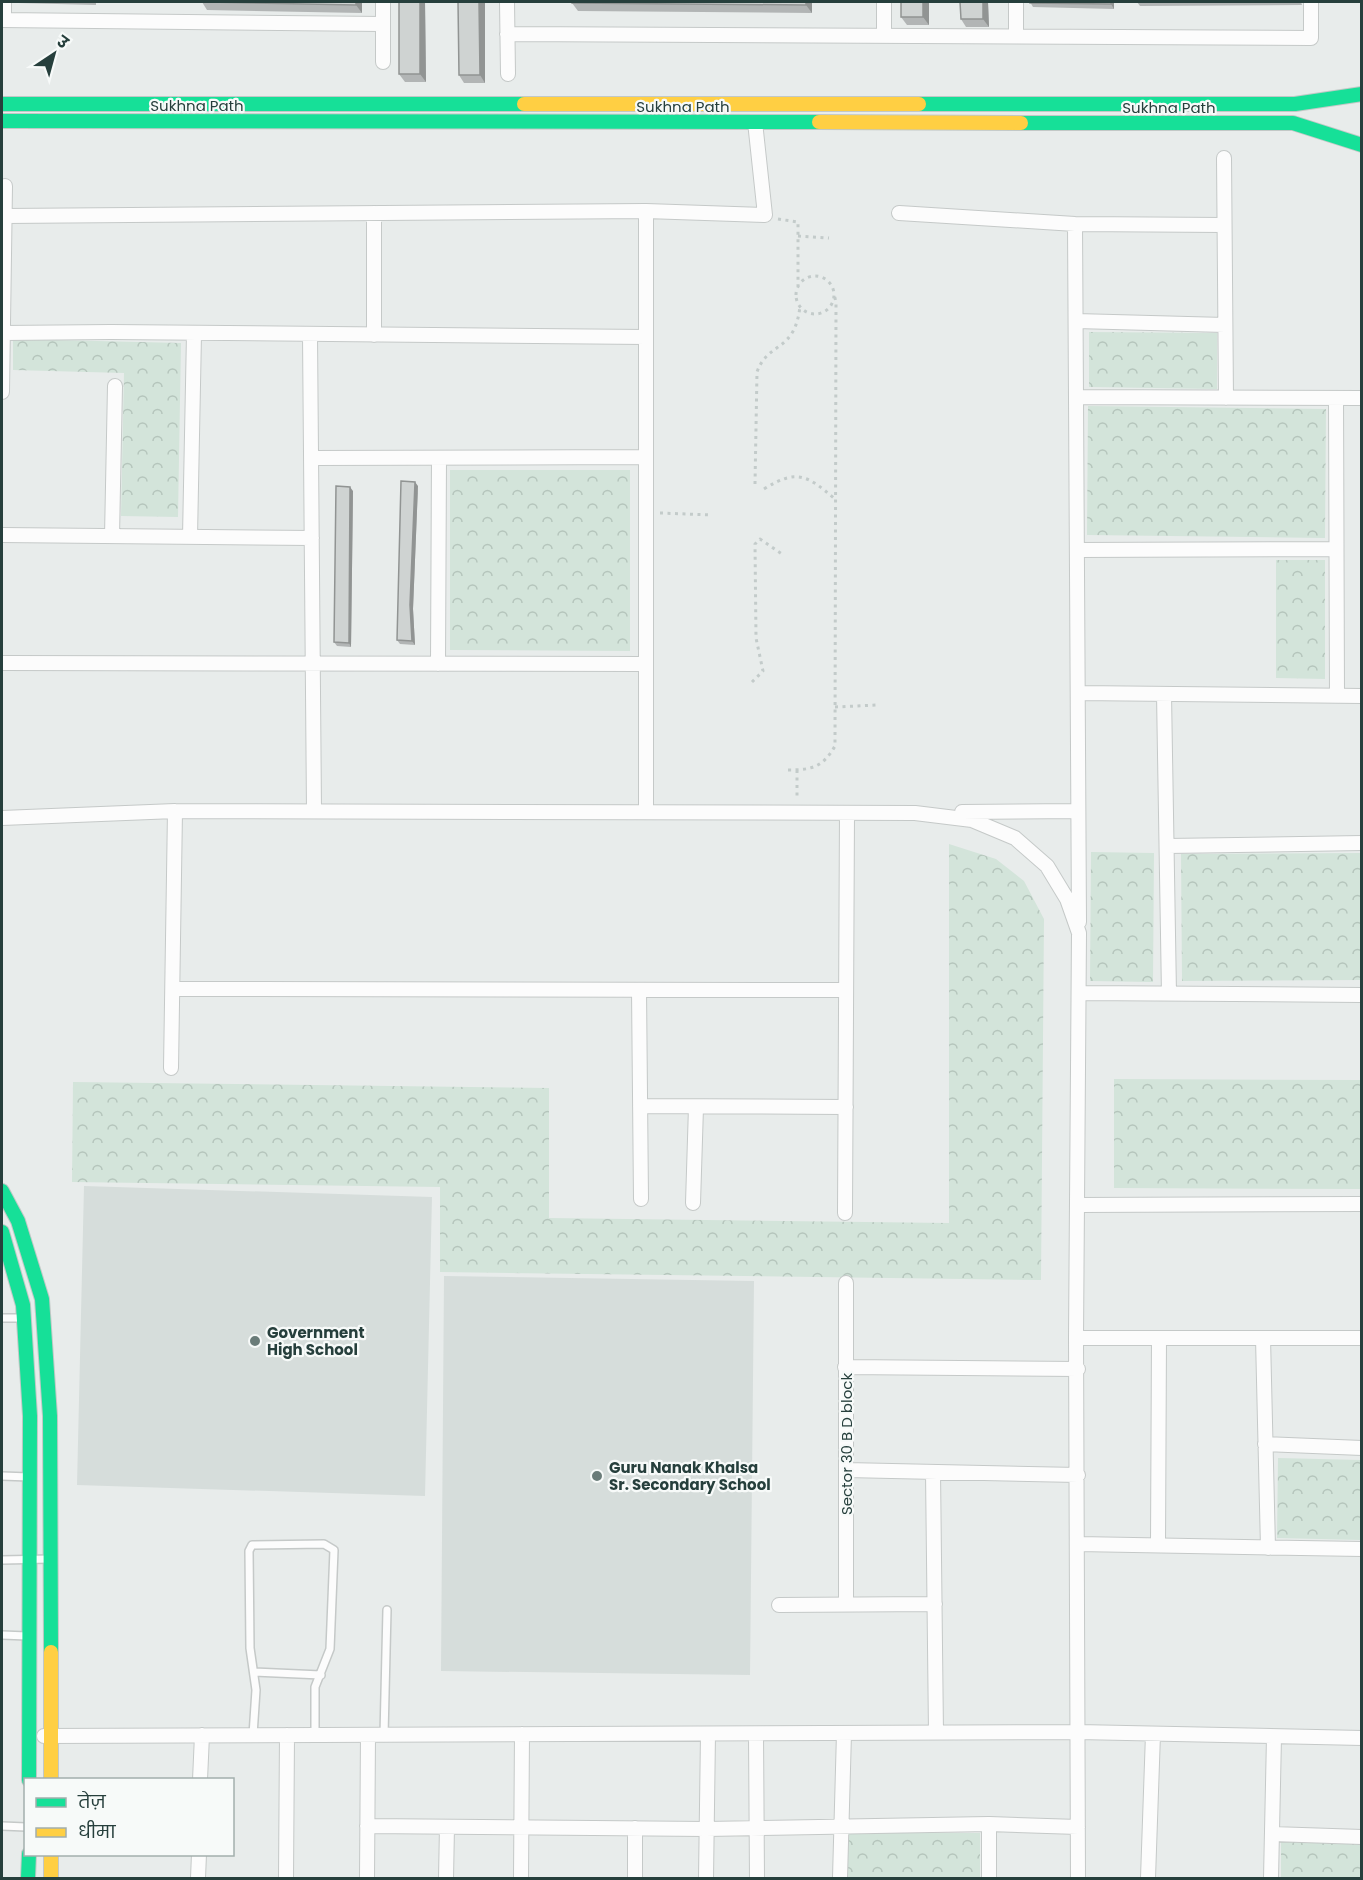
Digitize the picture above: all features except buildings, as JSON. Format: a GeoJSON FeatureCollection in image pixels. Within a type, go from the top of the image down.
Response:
{"type":"FeatureCollection","features":[{"type":"Feature","properties":{"kind":"main road","name":"Sukhna Path"},"geometry":{"type":"LineString","coordinates":[[2,104],[1295,104],[1362,94]]}},
{"type":"Feature","properties":{"kind":"main road","name":"Sukhna Path"},"geometry":{"type":"LineString","coordinates":[[2,121],[1293,123],[1362,145]]}},
{"type":"Feature","properties":{"kind":"main road"},"geometry":{"type":"LineString","coordinates":[[2,1191],[18,1221],[42,1299],[51,1416],[51,1778]]}},
{"type":"Feature","properties":{"kind":"main road"},"geometry":{"type":"LineString","coordinates":[[2,1232],[23,1305],[30,1416],[29,1778]]}},
{"type":"Feature","properties":{"kind":"main road"},"geometry":{"type":"LineString","coordinates":[[28,1856],[28,1878]]}},
{"type":"Feature","properties":{"kind":"main road"},"geometry":{"type":"LineString","coordinates":[[51,1856],[51,1878]]}},
{"type":"Feature","properties":{"kind":"street"},"geometry":{"type":"LineString","coordinates":[[4,2],[3,20],[383,24]]}},
{"type":"Feature","properties":{"kind":"street"},"geometry":{"type":"LineString","coordinates":[[383,2],[383,62]]}},
{"type":"Feature","properties":{"kind":"street"},"geometry":{"type":"LineString","coordinates":[[507,2],[508,74]]}},
{"type":"Feature","properties":{"kind":"street"},"geometry":{"type":"LineString","coordinates":[[884,2],[884,36]]}},
{"type":"Feature","properties":{"kind":"street"},"geometry":{"type":"LineString","coordinates":[[1016,2],[1016,36]]}},
{"type":"Feature","properties":{"kind":"street"},"geometry":{"type":"LineString","coordinates":[[507,34],[1311,38],[1311,2]]}},
{"type":"Feature","properties":{"kind":"street"},"geometry":{"type":"LineString","coordinates":[[5,216],[646,211],[765,215],[755,122]]}},
{"type":"Feature","properties":{"kind":"street"},"geometry":{"type":"LineString","coordinates":[[1224,158],[1226,398]]}},
{"type":"Feature","properties":{"kind":"street"},"geometry":{"type":"LineString","coordinates":[[2,392],[5,186]]}},
{"type":"Feature","properties":{"kind":"street"},"geometry":{"type":"LineString","coordinates":[[646,211],[646,812]]}},
{"type":"Feature","properties":{"kind":"street"},"geometry":{"type":"LineString","coordinates":[[374,213],[374,335]]}},
{"type":"Feature","properties":{"kind":"street"},"geometry":{"type":"LineString","coordinates":[[899,213],[1075,224],[1224,225]]}},
{"type":"Feature","properties":{"kind":"street"},"geometry":{"type":"LineString","coordinates":[[1075,224],[1079,933],[1076,1338],[1078,1369],[1078,1878]]}},
{"type":"Feature","properties":{"kind":"street"},"geometry":{"type":"LineString","coordinates":[[1076,321],[1225,325]]}},
{"type":"Feature","properties":{"kind":"street"},"geometry":{"type":"LineString","coordinates":[[3,333],[646,337]]}},
{"type":"Feature","properties":{"kind":"street"},"geometry":{"type":"LineString","coordinates":[[190,537],[194,334]]}},
{"type":"Feature","properties":{"kind":"street"},"geometry":{"type":"LineString","coordinates":[[310,335],[314,811]]}},
{"type":"Feature","properties":{"kind":"street"},"geometry":{"type":"LineString","coordinates":[[112,536],[114,386]]}},
{"type":"Feature","properties":{"kind":"street"},"geometry":{"type":"LineString","coordinates":[[1076,397],[1362,398]]}},
{"type":"Feature","properties":{"kind":"street"},"geometry":{"type":"LineString","coordinates":[[1336,398],[1337,696]]}},
{"type":"Feature","properties":{"kind":"street"},"geometry":{"type":"LineString","coordinates":[[311,458],[646,457]]}},
{"type":"Feature","properties":{"kind":"street"},"geometry":{"type":"LineString","coordinates":[[438,664],[439,458]]}},
{"type":"Feature","properties":{"kind":"street"},"geometry":{"type":"LineString","coordinates":[[2,535],[312,538]]}},
{"type":"Feature","properties":{"kind":"street"},"geometry":{"type":"LineString","coordinates":[[1077,550],[1336,549]]}},
{"type":"Feature","properties":{"kind":"street"},"geometry":{"type":"LineString","coordinates":[[2,663],[646,664]]}},
{"type":"Feature","properties":{"kind":"street"},"geometry":{"type":"LineString","coordinates":[[1078,693],[1362,696]]}},
{"type":"Feature","properties":{"kind":"street"},"geometry":{"type":"LineString","coordinates":[[1164,694],[1169,994]]}},
{"type":"Feature","properties":{"kind":"street"},"geometry":{"type":"LineString","coordinates":[[2,818],[175,811],[915,813],[1078,811]]}},
{"type":"Feature","properties":{"kind":"street"},"geometry":{"type":"LineString","coordinates":[[171,1068],[175,811]]}},
{"type":"Feature","properties":{"kind":"street"},"geometry":{"type":"LineString","coordinates":[[845,1213],[847,813]]}},
{"type":"Feature","properties":{"kind":"street"},"geometry":{"type":"LineString","coordinates":[[915,813],[972,820],[1016,838],[1047,866],[1067,899],[1079,933]]}},
{"type":"Feature","properties":{"kind":"street"},"geometry":{"type":"LineString","coordinates":[[1167,846],[1362,843]]}},
{"type":"Feature","properties":{"kind":"street"},"geometry":{"type":"LineString","coordinates":[[173,989],[846,990]]}},
{"type":"Feature","properties":{"kind":"street"},"geometry":{"type":"LineString","coordinates":[[639,990],[641,1199]]}},
{"type":"Feature","properties":{"kind":"street"},"geometry":{"type":"LineString","coordinates":[[1079,993],[1362,996]]}},
{"type":"Feature","properties":{"kind":"street"},"geometry":{"type":"LineString","coordinates":[[640,1106],[846,1107]]}},
{"type":"Feature","properties":{"kind":"street"},"geometry":{"type":"LineString","coordinates":[[693,1203],[696,1107]]}},
{"type":"Feature","properties":{"kind":"street"},"geometry":{"type":"LineString","coordinates":[[1078,1205],[1362,1204]]}},
{"type":"Feature","properties":{"kind":"street","name":"Sector 30 B D block"},"geometry":{"type":"LineString","coordinates":[[846,1283],[846,1605]]}},
{"type":"Feature","properties":{"kind":"street"},"geometry":{"type":"LineString","coordinates":[[1076,1338],[1362,1338]]}},
{"type":"Feature","properties":{"kind":"street"},"geometry":{"type":"LineString","coordinates":[[1158,1545],[1159,1338]]}},
{"type":"Feature","properties":{"kind":"street"},"geometry":{"type":"LineString","coordinates":[[1263,1338],[1268,1548]]}},
{"type":"Feature","properties":{"kind":"street"},"geometry":{"type":"LineString","coordinates":[[846,1366],[1078,1369]]}},
{"type":"Feature","properties":{"kind":"street"},"geometry":{"type":"LineString","coordinates":[[1266,1444],[1362,1448]]}},
{"type":"Feature","properties":{"kind":"street"},"geometry":{"type":"LineString","coordinates":[[846,1470],[1078,1475]]}},
{"type":"Feature","properties":{"kind":"street"},"geometry":{"type":"LineString","coordinates":[[933,1472],[936,1733]]}},
{"type":"Feature","properties":{"kind":"street"},"geometry":{"type":"LineString","coordinates":[[1078,1544],[1362,1550]]}},
{"type":"Feature","properties":{"kind":"street"},"geometry":{"type":"LineString","coordinates":[[779,1605],[935,1604]]}},
{"type":"Feature","properties":{"kind":"street"},"geometry":{"type":"LineString","coordinates":[[30,1736],[1078,1732],[1362,1738]]}},
{"type":"Feature","properties":{"kind":"street"},"geometry":{"type":"LineString","coordinates":[[840,1878],[844,1733]]}},
{"type":"Feature","properties":{"kind":"street"},"geometry":{"type":"LineString","coordinates":[[521,1878],[522,1734]]}},
{"type":"Feature","properties":{"kind":"street"},"geometry":{"type":"LineString","coordinates":[[706,1878],[708,1734]]}},
{"type":"Feature","properties":{"kind":"street"},"geometry":{"type":"LineString","coordinates":[[1148,1878],[1153,1734]]}},
{"type":"Feature","properties":{"kind":"street"},"geometry":{"type":"LineString","coordinates":[[200,1778],[202,1735]]}},
{"type":"Feature","properties":{"kind":"street"},"geometry":{"type":"LineString","coordinates":[[286,1878],[287,1735]]}},
{"type":"Feature","properties":{"kind":"street"},"geometry":{"type":"LineString","coordinates":[[367,1878],[368,1735]]}},
{"type":"Feature","properties":{"kind":"street"},"geometry":{"type":"LineString","coordinates":[[756,1735],[758,1878]]}},
{"type":"Feature","properties":{"kind":"street"},"geometry":{"type":"LineString","coordinates":[[1271,1878],[1274,1737]]}},
{"type":"Feature","properties":{"kind":"street"},"geometry":{"type":"LineString","coordinates":[[367,1827],[706,1829],[989,1824],[1078,1827]]}},
{"type":"Feature","properties":{"kind":"street"},"geometry":{"type":"LineString","coordinates":[[989,1824],[989,1878]]}},
{"type":"Feature","properties":{"kind":"street"},"geometry":{"type":"LineString","coordinates":[[446,1878],[447,1827]]}},
{"type":"Feature","properties":{"kind":"street"},"geometry":{"type":"LineString","coordinates":[[634,1828],[635,1878]]}},
{"type":"Feature","properties":{"kind":"street"},"geometry":{"type":"LineString","coordinates":[[1272,1834],[1362,1837]]}},
{"type":"Feature","properties":{"kind":"street"},"geometry":{"type":"LineString","coordinates":[[198,1878],[199,1856]]}},
{"type":"Feature","properties":{"kind":"lane"},"geometry":{"type":"LineString","coordinates":[[2,1318],[24,1318]]}},
{"type":"Feature","properties":{"kind":"lane"},"geometry":{"type":"LineString","coordinates":[[2,1476],[50,1477]]}},
{"type":"Feature","properties":{"kind":"lane"},"geometry":{"type":"LineString","coordinates":[[253,1735],[256,1690],[250,1626],[249,1551],[252,1545],[324,1544],[334,1550],[330,1649],[315,1687],[315,1735]]}},
{"type":"Feature","properties":{"kind":"lane"},"geometry":{"type":"LineString","coordinates":[[2,1560],[51,1559]]}},
{"type":"Feature","properties":{"kind":"lane"},"geometry":{"type":"LineString","coordinates":[[384,1735],[387,1610]]}},
{"type":"Feature","properties":{"kind":"lane"},"geometry":{"type":"LineString","coordinates":[[2,1635],[51,1637]]}},
{"type":"Feature","properties":{"kind":"lane"},"geometry":{"type":"LineString","coordinates":[[254,1672],[321,1675]]}},
{"type":"Feature","properties":{"kind":"lane"},"geometry":{"type":"LineString","coordinates":[[2,1826],[24,1827]]}},
{"type":"Feature","properties":{"kind":"path"},"geometry":{"type":"LineString","coordinates":[[755,484],[757,372],[762,360],[789,339],[798,324],[800,306],[798,222],[765,215]]}},
{"type":"Feature","properties":{"kind":"path"},"geometry":{"type":"LineString","coordinates":[[798,236],[829,238]]}},
{"type":"Feature","properties":{"kind":"path"},"geometry":{"type":"LineString","coordinates":[[788,770],[814,769],[826,762],[835,746],[834,293],[828,282],[817,276],[805,279],[798,289]]}},
{"type":"Feature","properties":{"kind":"path"},"geometry":{"type":"LineString","coordinates":[[800,306],[810,313],[822,312],[831,304],[834,293]]}},
{"type":"Feature","properties":{"kind":"path"},"geometry":{"type":"LineString","coordinates":[[764,489],[789,476],[806,478],[835,499]]}},
{"type":"Feature","properties":{"kind":"path"},"geometry":{"type":"LineString","coordinates":[[646,513],[712,515]]}},
{"type":"Feature","properties":{"kind":"path"},"geometry":{"type":"LineString","coordinates":[[752,682],[763,671],[756,638],[755,544],[760,539],[782,554]]}},
{"type":"Feature","properties":{"kind":"path"},"geometry":{"type":"LineString","coordinates":[[835,707],[877,705]]}},
{"type":"Feature","properties":{"kind":"path"},"geometry":{"type":"LineString","coordinates":[[797,770],[798,813]]}},
{"type":"Feature","properties":{"kind":"shaded area","name":"Government High School"},"geometry":{"type":"Polygon","coordinates":[[[84,1186],[432,1197],[425,1496],[77,1485],[84,1186]]]}},
{"type":"Feature","properties":{"kind":"shaded area","name":"Guru Nanak Khalsa Sr. Secondary School"},"geometry":{"type":"Polygon","coordinates":[[[444,1276],[754,1281],[750,1675],[441,1671],[444,1276]]]}},
{"type":"Feature","properties":{"kind":"green space"},"geometry":{"type":"Polygon","coordinates":[[[1089,332],[1217,333],[1217,389],[1089,387],[1089,332]]]}},
{"type":"Feature","properties":{"kind":"green space"},"geometry":{"type":"Polygon","coordinates":[[[13,339],[181,343],[178,517],[121,516],[124,373],[13,370],[13,339]]]}},
{"type":"Feature","properties":{"kind":"green space"},"geometry":{"type":"Polygon","coordinates":[[[1088,406],[1326,409],[1325,538],[1087,535],[1088,406]]]}},
{"type":"Feature","properties":{"kind":"green space"},"geometry":{"type":"Polygon","coordinates":[[[450,470],[630,470],[630,651],[450,650],[450,470]]]}},
{"type":"Feature","properties":{"kind":"green space"},"geometry":{"type":"Polygon","coordinates":[[[1276,560],[1325,560],[1325,679],[1276,678],[1276,560]]]}},
{"type":"Feature","properties":{"kind":"green space"},"geometry":{"type":"Polygon","coordinates":[[[949,844],[996,859],[1024,881],[1044,919],[1041,1280],[440,1272],[440,1187],[72,1182],[73,1082],[549,1088],[549,1218],[949,1223],[949,844]]]}},
{"type":"Feature","properties":{"kind":"green space"},"geometry":{"type":"Polygon","coordinates":[[[1091,852],[1154,853],[1153,982],[1090,981],[1091,852]]]}},
{"type":"Feature","properties":{"kind":"green space"},"geometry":{"type":"Polygon","coordinates":[[[1361,853],[1361,980],[1182,981],[1181,854],[1361,853]]]}},
{"type":"Feature","properties":{"kind":"green space"},"geometry":{"type":"Polygon","coordinates":[[[1114,1079],[1361,1080],[1361,1189],[1114,1188],[1114,1079]]]}},
{"type":"Feature","properties":{"kind":"green space"},"geometry":{"type":"Polygon","coordinates":[[[1278,1458],[1361,1460],[1361,1540],[1277,1538],[1278,1458]]]}},
{"type":"Feature","properties":{"kind":"green space"},"geometry":{"type":"Polygon","coordinates":[[[848,1833],[980,1833],[980,1878],[848,1878],[848,1833]]]}},
{"type":"Feature","properties":{"kind":"green space"},"geometry":{"type":"Polygon","coordinates":[[[1281,1842],[1361,1842],[1361,1878],[1281,1878],[1281,1842]]]}},
{"type":"Feature","properties":{"kind":"traffic: fast"},"geometry":{"type":"LineString","coordinates":[[919,104],[1295,104],[1362,94]]}},
{"type":"Feature","properties":{"kind":"traffic: fast"},"geometry":{"type":"LineString","coordinates":[[2,104],[524,104]]}},
{"type":"Feature","properties":{"kind":"traffic: fast"},"geometry":{"type":"LineString","coordinates":[[2,121],[819,122]]}},
{"type":"Feature","properties":{"kind":"traffic: fast"},"geometry":{"type":"LineString","coordinates":[[1021,123],[1293,123],[1362,145]]}},
{"type":"Feature","properties":{"kind":"traffic: fast"},"geometry":{"type":"LineString","coordinates":[[2,1191],[18,1221],[42,1299],[50,1416],[51,1652]]}},
{"type":"Feature","properties":{"kind":"traffic: fast"},"geometry":{"type":"LineString","coordinates":[[2,1232],[23,1305],[30,1416],[29,1778]]}},
{"type":"Feature","properties":{"kind":"traffic: fast"},"geometry":{"type":"LineString","coordinates":[[28,1878],[29,1856]]}},
{"type":"Feature","properties":{"kind":"traffic: slow"},"geometry":{"type":"LineString","coordinates":[[524,104],[919,104]]}},
{"type":"Feature","properties":{"kind":"traffic: slow"},"geometry":{"type":"LineString","coordinates":[[819,122],[1021,123]]}},
{"type":"Feature","properties":{"kind":"traffic: slow"},"geometry":{"type":"LineString","coordinates":[[51,1652],[51,1778]]}},
{"type":"Feature","properties":{"kind":"traffic: slow"},"geometry":{"type":"LineString","coordinates":[[51,1856],[51,1878]]}},
{"type":"Feature","properties":{"kind":"place","name":"Government High School"},"geometry":{"type":"Point","coordinates":[255,1341]}},
{"type":"Feature","properties":{"kind":"place","name":"Guru Nanak Khalsa Sr. Secondary School"},"geometry":{"type":"Point","coordinates":[597,1476]}}]}
